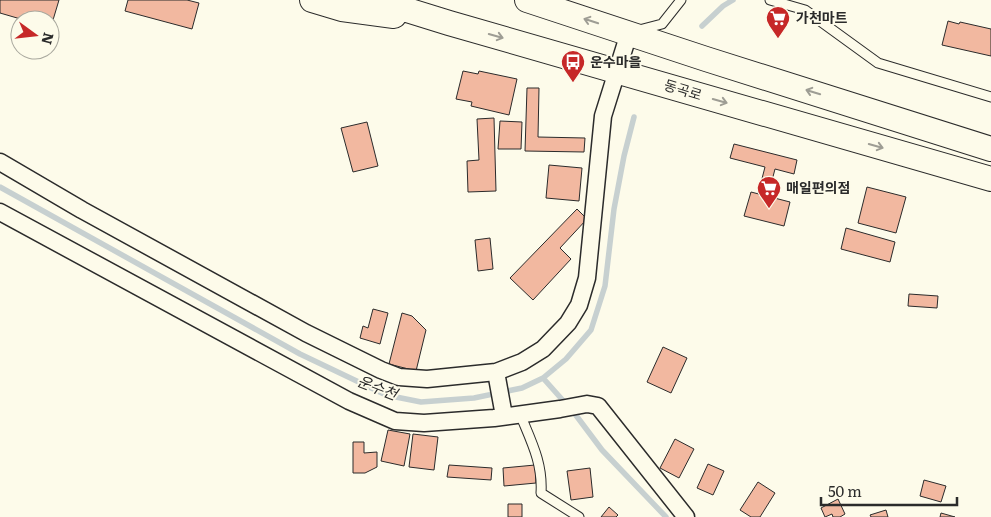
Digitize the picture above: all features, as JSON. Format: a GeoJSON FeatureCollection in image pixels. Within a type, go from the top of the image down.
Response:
{"type":"FeatureCollection","features":[{"type":"Feature","properties":{"kind":"main road"},"geometry":{"type":"LineString","coordinates":[[312,0],[342,9],[449,23]]}},
{"type":"Feature","properties":{"kind":"main road","name":"동곡로"},"geometry":{"type":"LineString","coordinates":[[375,0],[991,179]]}},
{"type":"Feature","properties":{"kind":"main road"},"geometry":{"type":"LineString","coordinates":[[527,0],[991,149]]}},
{"type":"Feature","properties":{"kind":"main road"},"geometry":{"type":"LineString","coordinates":[[859,106],[991,131]]}},
{"type":"Feature","properties":{"kind":"street"},"geometry":{"type":"LineString","coordinates":[[0,162],[91,215],[289,324],[381,370],[398,377],[427,380],[496,376],[543,349],[568,323],[579,305],[587,278],[603,116],[629,33]]}},
{"type":"Feature","properties":{"kind":"street"},"geometry":{"type":"LineString","coordinates":[[0,212],[349,401],[375,414],[395,421],[424,423],[494,418],[509,412],[560,409],[587,404],[598,406],[686,517]]}},
{"type":"Feature","properties":{"kind":"street"},"geometry":{"type":"LineString","coordinates":[[496,376],[509,412]]}},
{"type":"Feature","properties":{"kind":"lane"},"geometry":{"type":"LineString","coordinates":[[629,33],[662,24],[681,0]]}},
{"type":"Feature","properties":{"kind":"lane"},"geometry":{"type":"LineString","coordinates":[[770,0],[805,10],[878,62],[991,97]]}},
{"type":"Feature","properties":{"kind":"lane"},"geometry":{"type":"LineString","coordinates":[[509,412],[535,450],[542,476],[541,493],[579,517]]}},
{"type":"Feature","properties":{"kind":"building"},"geometry":{"type":"Polygon","coordinates":[[[0,0],[59,0],[56,10],[10,10],[10,16],[0,13],[0,0]]]}},
{"type":"Feature","properties":{"kind":"building"},"geometry":{"type":"Polygon","coordinates":[[[128,0],[187,0],[199,3],[192,29],[125,11],[128,0]]]}},
{"type":"Feature","properties":{"kind":"building"},"geometry":{"type":"Polygon","coordinates":[[[948,21],[991,29],[991,56],[942,45],[948,21]]]}},
{"type":"Feature","properties":{"kind":"building"},"geometry":{"type":"Polygon","coordinates":[[[463,71],[478,74],[479,71],[517,79],[509,115],[471,106],[472,102],[456,99],[463,71]]]}},
{"type":"Feature","properties":{"kind":"building"},"geometry":{"type":"Polygon","coordinates":[[[527,88],[539,88],[538,137],[585,138],[584,152],[525,151],[527,88]]]}},
{"type":"Feature","properties":{"kind":"building"},"geometry":{"type":"Polygon","coordinates":[[[494,118],[496,191],[468,192],[467,161],[479,160],[477,119],[494,118]]]}},
{"type":"Feature","properties":{"kind":"building"},"geometry":{"type":"Polygon","coordinates":[[[500,121],[522,122],[521,149],[498,149],[500,121]]]}},
{"type":"Feature","properties":{"kind":"building"},"geometry":{"type":"Polygon","coordinates":[[[367,122],[378,166],[353,172],[341,128],[367,122]]]}},
{"type":"Feature","properties":{"kind":"building"},"geometry":{"type":"Polygon","coordinates":[[[734,144],[797,160],[794,174],[775,169],[768,196],[758,194],[765,167],[730,158],[734,144]]]}},
{"type":"Feature","properties":{"kind":"building"},"geometry":{"type":"Polygon","coordinates":[[[549,165],[582,168],[579,201],[546,198],[549,165]]]}},
{"type":"Feature","properties":{"kind":"building"},"geometry":{"type":"Polygon","coordinates":[[[867,187],[906,197],[896,233],[858,223],[867,187]]]}},
{"type":"Feature","properties":{"kind":"building"},"geometry":{"type":"Polygon","coordinates":[[[751,192],[790,202],[784,226],[744,216],[751,192]]]}},
{"type":"Feature","properties":{"kind":"building"},"geometry":{"type":"Polygon","coordinates":[[[577,209],[587,219],[560,248],[571,259],[533,300],[510,278],[577,209]]]}},
{"type":"Feature","properties":{"kind":"building"},"geometry":{"type":"Polygon","coordinates":[[[846,228],[895,242],[890,262],[841,249],[846,228]]]}},
{"type":"Feature","properties":{"kind":"building"},"geometry":{"type":"Polygon","coordinates":[[[490,238],[493,269],[478,271],[475,240],[490,238]]]}},
{"type":"Feature","properties":{"kind":"building"},"geometry":{"type":"Polygon","coordinates":[[[909,294],[938,296],[937,308],[908,306],[909,294]]]}},
{"type":"Feature","properties":{"kind":"building"},"geometry":{"type":"Polygon","coordinates":[[[373,309],[388,313],[380,344],[360,338],[363,326],[368,328],[373,309]]]}},
{"type":"Feature","properties":{"kind":"building"},"geometry":{"type":"Polygon","coordinates":[[[402,313],[412,316],[426,330],[416,371],[389,364],[402,313]]]}},
{"type":"Feature","properties":{"kind":"building"},"geometry":{"type":"Polygon","coordinates":[[[663,347],[687,358],[671,393],[647,382],[663,347]]]}},
{"type":"Feature","properties":{"kind":"building"},"geometry":{"type":"Polygon","coordinates":[[[388,430],[410,434],[404,466],[381,461],[388,430]]]}},
{"type":"Feature","properties":{"kind":"building"},"geometry":{"type":"Polygon","coordinates":[[[413,434],[438,437],[434,470],[409,467],[413,434]]]}},
{"type":"Feature","properties":{"kind":"building"},"geometry":{"type":"Polygon","coordinates":[[[675,439],[694,449],[679,478],[660,468],[675,439]]]}},
{"type":"Feature","properties":{"kind":"building"},"geometry":{"type":"Polygon","coordinates":[[[353,442],[364,442],[364,453],[377,452],[377,467],[365,473],[353,473],[353,442]]]}},
{"type":"Feature","properties":{"kind":"building"},"geometry":{"type":"Polygon","coordinates":[[[708,464],[724,471],[713,495],[697,488],[708,464]]]}},
{"type":"Feature","properties":{"kind":"building"},"geometry":{"type":"Polygon","coordinates":[[[449,465],[492,468],[491,480],[447,477],[449,465]]]}},
{"type":"Feature","properties":{"kind":"building"},"geometry":{"type":"Polygon","coordinates":[[[535,465],[536,483],[504,486],[503,468],[535,465]]]}},
{"type":"Feature","properties":{"kind":"building"},"geometry":{"type":"Polygon","coordinates":[[[590,468],[593,497],[571,500],[567,471],[590,468]]]}},
{"type":"Feature","properties":{"kind":"building"},"geometry":{"type":"Polygon","coordinates":[[[924,480],[946,486],[941,502],[920,496],[924,480]]]}},
{"type":"Feature","properties":{"kind":"building"},"geometry":{"type":"Polygon","coordinates":[[[758,482],[775,493],[760,517],[751,517],[740,510],[758,482]]]}},
{"type":"Feature","properties":{"kind":"building"},"geometry":{"type":"Polygon","coordinates":[[[838,499],[845,514],[840,517],[833,517],[832,514],[825,517],[821,508],[838,499]]]}},
{"type":"Feature","properties":{"kind":"building"},"geometry":{"type":"Polygon","coordinates":[[[508,504],[522,504],[522,517],[508,517],[508,504]]]}},
{"type":"Feature","properties":{"kind":"building"},"geometry":{"type":"Polygon","coordinates":[[[609,507],[618,515],[616,517],[601,517],[609,507]]]}},
{"type":"Feature","properties":{"kind":"building"},"geometry":{"type":"Polygon","coordinates":[[[886,510],[888,517],[871,517],[870,515],[886,510]]]}},
{"type":"Feature","properties":{"kind":"building"},"geometry":{"type":"Polygon","coordinates":[[[941,513],[955,517],[940,517],[941,513]]]}},
{"type":"Feature","properties":{"kind":"waterway"},"geometry":{"type":"LineString","coordinates":[[702,26],[723,6],[733,0]]}},
{"type":"Feature","properties":{"kind":"waterway","name":"운수천"},"geometry":{"type":"LineString","coordinates":[[0,187],[300,354],[386,395],[421,402],[474,398],[522,388],[543,378],[566,359],[591,330],[605,286],[614,209],[634,117]]}},
{"type":"Feature","properties":{"kind":"waterway"},"geometry":{"type":"LineString","coordinates":[[543,378],[575,414],[602,450],[666,517]]}},
{"type":"Feature","properties":{"kind":"place","name":"가천마트"},"geometry":{"type":"Point","coordinates":[778,39]}},
{"type":"Feature","properties":{"kind":"place","name":"운수마을"},"geometry":{"type":"Point","coordinates":[573,83]}},
{"type":"Feature","properties":{"kind":"place","name":"매일편의점"},"geometry":{"type":"Point","coordinates":[769,209]}}]}
